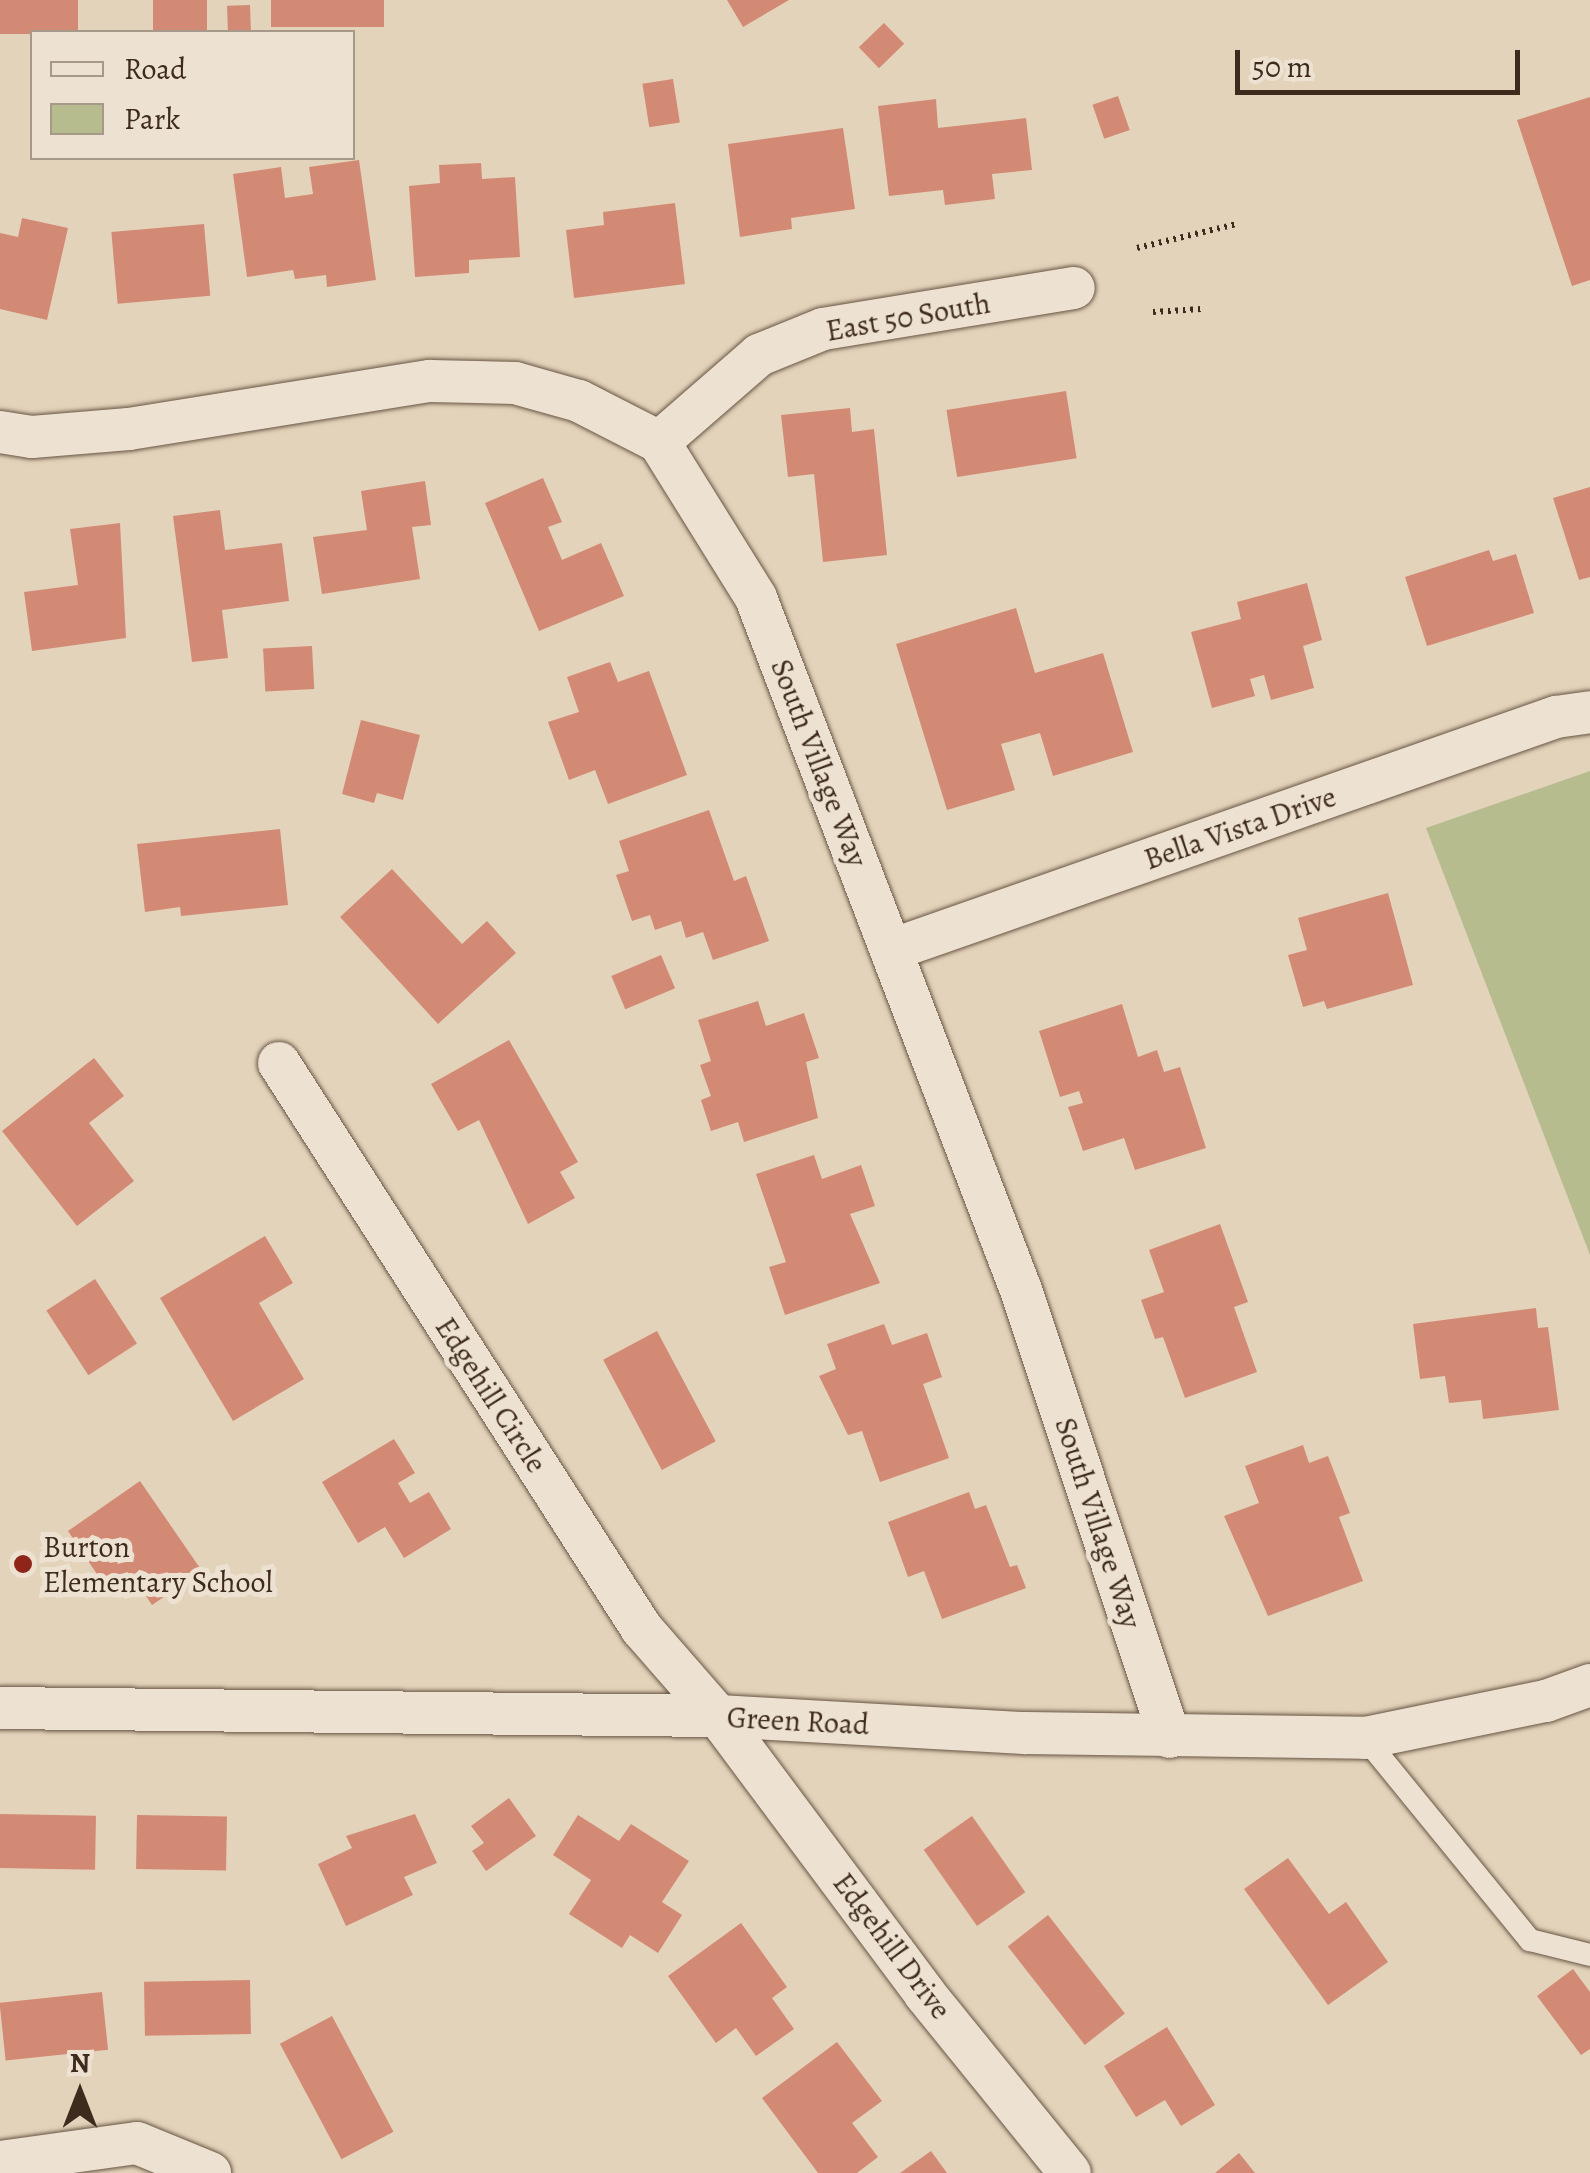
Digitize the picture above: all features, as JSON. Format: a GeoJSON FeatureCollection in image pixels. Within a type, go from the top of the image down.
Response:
{"type":"FeatureCollection","features":[{"type":"Feature","properties":{"kind":"street","name":"East 50 South"},"geometry":{"type":"LineString","coordinates":[[659,442],[759,355],[824,329],[1074,288]]}},
{"type":"Feature","properties":{"kind":"street"},"geometry":{"type":"LineString","coordinates":[[0,432],[32,437],[129,429],[430,380],[515,383],[580,402],[659,442]]}},
{"type":"Feature","properties":{"kind":"street","name":"South Village Way"},"geometry":{"type":"LineString","coordinates":[[659,442],[756,598],[1021,1290],[1170,1737]]}},
{"type":"Feature","properties":{"kind":"street","name":"Bella Vista Drive"},"geometry":{"type":"LineString","coordinates":[[891,950],[1556,716],[1590,712]]}},
{"type":"Feature","properties":{"kind":"street","name":"Edgehill Circle"},"geometry":{"type":"LineString","coordinates":[[279,1063],[642,1630],[718,1716]]}},
{"type":"Feature","properties":{"kind":"street","name":"Green Road"},"geometry":{"type":"LineString","coordinates":[[0,1708],[718,1716],[1170,1737],[1364,1738],[1546,1701],[1590,1685]]}},
{"type":"Feature","properties":{"kind":"street","name":"Edgehill Drive"},"geometry":{"type":"LineString","coordinates":[[718,1716],[926,1994],[1070,2173]]}},
{"type":"Feature","properties":{"kind":"street"},"geometry":{"type":"LineString","coordinates":[[0,2162],[137,2143],[210,2173]]}},
{"type":"Feature","properties":{"kind":"lane"},"geometry":{"type":"LineString","coordinates":[[1364,1738],[1530,1940],[1590,1955]]}},
{"type":"Feature","properties":{"kind":"path"},"geometry":{"type":"LineString","coordinates":[[1137,248],[1236,224]]}},
{"type":"Feature","properties":{"kind":"path"},"geometry":{"type":"LineString","coordinates":[[1153,312],[1201,309]]}},
{"type":"Feature","properties":{"kind":"green space"},"geometry":{"type":"Polygon","coordinates":[[[1590,771],[1590,1255],[1426,828],[1590,771]]]}},
{"type":"Feature","properties":{"kind":"building"},"geometry":{"type":"Polygon","coordinates":[[[0,0],[78,0],[78,30],[0,34],[0,0]]]}},
{"type":"Feature","properties":{"kind":"building"},"geometry":{"type":"Polygon","coordinates":[[[153,0],[207,0],[207,30],[153,30],[153,0]]]}},
{"type":"Feature","properties":{"kind":"building"},"geometry":{"type":"Polygon","coordinates":[[[271,0],[384,0],[384,27],[271,27],[271,0]]]}},
{"type":"Feature","properties":{"kind":"building"},"geometry":{"type":"Polygon","coordinates":[[[727,0],[789,0],[743,27],[727,0]]]}},
{"type":"Feature","properties":{"kind":"building"},"geometry":{"type":"Polygon","coordinates":[[[250,5],[251,30],[228,30],[227,6],[250,5]]]}},
{"type":"Feature","properties":{"kind":"building"},"geometry":{"type":"Polygon","coordinates":[[[884,23],[904,44],[879,68],[859,47],[884,23]]]}},
{"type":"Feature","properties":{"kind":"building"},"geometry":{"type":"Polygon","coordinates":[[[673,79],[680,122],[649,127],[642,84],[673,79]]]}},
{"type":"Feature","properties":{"kind":"building"},"geometry":{"type":"Polygon","coordinates":[[[1118,96],[1130,130],[1104,139],[1092,105],[1118,96]]]}},
{"type":"Feature","properties":{"kind":"building"},"geometry":{"type":"Polygon","coordinates":[[[1590,97],[1590,280],[1572,286],[1517,120],[1590,97]]]}},
{"type":"Feature","properties":{"kind":"building"},"geometry":{"type":"Polygon","coordinates":[[[936,99],[938,128],[1026,118],[1032,170],[992,174],[995,199],[945,205],[943,190],[889,196],[878,106],[936,99]]]}},
{"type":"Feature","properties":{"kind":"building"},"geometry":{"type":"Polygon","coordinates":[[[843,128],[855,209],[791,218],[792,229],[740,237],[728,144],[843,128]]]}},
{"type":"Feature","properties":{"kind":"building"},"geometry":{"type":"Polygon","coordinates":[[[359,160],[376,280],[327,287],[326,275],[295,279],[293,270],[247,277],[233,174],[281,167],[285,198],[313,194],[309,167],[359,160]]]}},
{"type":"Feature","properties":{"kind":"building"},"geometry":{"type":"Polygon","coordinates":[[[481,163],[482,179],[515,177],[520,257],[469,260],[469,273],[415,277],[409,186],[440,183],[439,165],[481,163]]]}},
{"type":"Feature","properties":{"kind":"building"},"geometry":{"type":"Polygon","coordinates":[[[675,203],[685,284],[574,298],[566,230],[604,225],[603,212],[675,203]]]}},
{"type":"Feature","properties":{"kind":"building"},"geometry":{"type":"Polygon","coordinates":[[[22,218],[68,228],[47,320],[0,309],[0,233],[18,237],[22,218]]]}},
{"type":"Feature","properties":{"kind":"building"},"geometry":{"type":"Polygon","coordinates":[[[204,224],[210,296],[118,304],[111,232],[204,224]]]}},
{"type":"Feature","properties":{"kind":"building"},"geometry":{"type":"Polygon","coordinates":[[[1066,391],[1077,458],[957,477],[946,410],[1066,391]]]}},
{"type":"Feature","properties":{"kind":"building"},"geometry":{"type":"Polygon","coordinates":[[[850,408],[852,432],[874,429],[887,555],[823,562],[814,474],[788,477],[781,415],[850,408]]]}},
{"type":"Feature","properties":{"kind":"building"},"geometry":{"type":"Polygon","coordinates":[[[543,478],[562,522],[548,527],[562,560],[601,543],[624,596],[539,631],[485,503],[543,478]]]}},
{"type":"Feature","properties":{"kind":"building"},"geometry":{"type":"Polygon","coordinates":[[[425,481],[431,525],[412,527],[420,579],[322,594],[313,537],[367,530],[361,491],[425,481]]]}},
{"type":"Feature","properties":{"kind":"building"},"geometry":{"type":"Polygon","coordinates":[[[1590,487],[1590,577],[1579,580],[1553,498],[1590,487]]]}},
{"type":"Feature","properties":{"kind":"building"},"geometry":{"type":"Polygon","coordinates":[[[220,510],[225,550],[282,543],[289,601],[222,610],[228,658],[192,662],[173,516],[220,510]]]}},
{"type":"Feature","properties":{"kind":"building"},"geometry":{"type":"Polygon","coordinates":[[[120,523],[126,638],[32,651],[24,592],[78,585],[70,529],[120,523]]]}},
{"type":"Feature","properties":{"kind":"building"},"geometry":{"type":"Polygon","coordinates":[[[1489,550],[1493,561],[1516,554],[1534,613],[1427,646],[1405,577],[1489,550]]]}},
{"type":"Feature","properties":{"kind":"building"},"geometry":{"type":"Polygon","coordinates":[[[1307,583],[1322,640],[1303,646],[1314,688],[1271,700],[1264,675],[1250,679],[1255,696],[1212,708],[1191,632],[1241,619],[1237,602],[1307,583]]]}},
{"type":"Feature","properties":{"kind":"building"},"geometry":{"type":"Polygon","coordinates":[[[1016,608],[1035,673],[1103,653],[1133,752],[1053,776],[1040,733],[1001,744],[1015,790],[947,810],[896,644],[1016,608]]]}},
{"type":"Feature","properties":{"kind":"building"},"geometry":{"type":"Polygon","coordinates":[[[312,646],[314,689],[265,692],[263,649],[312,646]]]}},
{"type":"Feature","properties":{"kind":"building"},"geometry":{"type":"Polygon","coordinates":[[[610,662],[618,682],[649,671],[687,775],[608,804],[595,770],[569,780],[548,722],[579,712],[567,677],[610,662]]]}},
{"type":"Feature","properties":{"kind":"building"},"geometry":{"type":"Polygon","coordinates":[[[361,720],[420,735],[403,800],[377,793],[374,803],[342,794],[361,720]]]}},
{"type":"Feature","properties":{"kind":"building"},"geometry":{"type":"Polygon","coordinates":[[[709,810],[734,881],[746,876],[769,941],[713,960],[703,932],[686,938],[681,921],[655,930],[650,915],[632,921],[616,875],[629,871],[619,841],[709,810]]]}},
{"type":"Feature","properties":{"kind":"building"},"geometry":{"type":"Polygon","coordinates":[[[280,829],[288,905],[181,916],[180,907],[145,912],[137,844],[280,829]]]}},
{"type":"Feature","properties":{"kind":"building"},"geometry":{"type":"Polygon","coordinates":[[[392,869],[462,944],[487,921],[516,953],[438,1024],[340,917],[392,869]]]}},
{"type":"Feature","properties":{"kind":"building"},"geometry":{"type":"Polygon","coordinates":[[[1388,893],[1413,985],[1327,1009],[1324,1001],[1303,1007],[1288,955],[1307,950],[1298,918],[1388,893]]]}},
{"type":"Feature","properties":{"kind":"building"},"geometry":{"type":"Polygon","coordinates":[[[661,955],[675,988],[625,1009],[611,976],[661,955]]]}},
{"type":"Feature","properties":{"kind":"building"},"geometry":{"type":"Polygon","coordinates":[[[758,1001],[766,1026],[804,1013],[819,1058],[806,1062],[818,1118],[744,1142],[738,1122],[711,1131],[701,1100],[711,1096],[700,1065],[711,1061],[698,1020],[758,1001]]]}},
{"type":"Feature","properties":{"kind":"building"},"geometry":{"type":"Polygon","coordinates":[[[1122,1004],[1138,1057],[1157,1050],[1164,1072],[1180,1067],[1206,1148],[1135,1170],[1124,1138],[1083,1151],[1068,1107],[1083,1103],[1079,1091],[1060,1097],[1039,1031],[1122,1004]]]}},
{"type":"Feature","properties":{"kind":"building"},"geometry":{"type":"Polygon","coordinates":[[[509,1040],[578,1162],[560,1172],[575,1198],[528,1224],[479,1120],[458,1131],[431,1084],[509,1040]]]}},
{"type":"Feature","properties":{"kind":"building"},"geometry":{"type":"Polygon","coordinates":[[[94,1058],[124,1096],[89,1123],[134,1181],[77,1226],[2,1131],[94,1058]]]}},
{"type":"Feature","properties":{"kind":"building"},"geometry":{"type":"Polygon","coordinates":[[[814,1155],[822,1179],[861,1165],[875,1206],[850,1214],[880,1283],[785,1315],[769,1267],[786,1262],[756,1174],[814,1155]]]}},
{"type":"Feature","properties":{"kind":"building"},"geometry":{"type":"Polygon","coordinates":[[[1220,1224],[1248,1302],[1234,1307],[1257,1372],[1185,1398],[1163,1337],[1155,1339],[1141,1300],[1164,1292],[1149,1250],[1220,1224]]]}},
{"type":"Feature","properties":{"kind":"building"},"geometry":{"type":"Polygon","coordinates":[[[265,1236],[293,1283],[259,1303],[304,1379],[233,1421],[160,1298],[265,1236]]]}},
{"type":"Feature","properties":{"kind":"building"},"geometry":{"type":"Polygon","coordinates":[[[95,1279],[137,1344],[88,1375],[46,1311],[95,1279]]]}},
{"type":"Feature","properties":{"kind":"building"},"geometry":{"type":"Polygon","coordinates":[[[1536,1308],[1538,1328],[1548,1327],[1559,1410],[1483,1419],[1481,1400],[1449,1403],[1445,1376],[1420,1379],[1413,1324],[1536,1308]]]}},
{"type":"Feature","properties":{"kind":"building"},"geometry":{"type":"Polygon","coordinates":[[[884,1324],[892,1345],[927,1333],[942,1377],[923,1384],[949,1458],[880,1482],[862,1431],[848,1435],[819,1376],[836,1369],[827,1344],[884,1324]]]}},
{"type":"Feature","properties":{"kind":"building"},"geometry":{"type":"Polygon","coordinates":[[[657,1331],[716,1441],[662,1470],[603,1360],[657,1331]]]}},
{"type":"Feature","properties":{"kind":"building"},"geometry":{"type":"Polygon","coordinates":[[[394,1439],[415,1473],[398,1483],[410,1503],[429,1492],[451,1529],[404,1558],[385,1527],[358,1543],[322,1482],[394,1439]]]}},
{"type":"Feature","properties":{"kind":"building"},"geometry":{"type":"Polygon","coordinates":[[[1303,1445],[1309,1463],[1328,1456],[1350,1513],[1339,1517],[1363,1581],[1268,1616],[1224,1516],[1259,1503],[1245,1466],[1303,1445]]]}},
{"type":"Feature","properties":{"kind":"building"},"geometry":{"type":"Polygon","coordinates":[[[140,1481],[202,1571],[152,1605],[134,1578],[111,1595],[68,1531],[140,1481]]]}},
{"type":"Feature","properties":{"kind":"building"},"geometry":{"type":"Polygon","coordinates":[[[969,1492],[975,1509],[986,1505],[1010,1567],[1017,1565],[1026,1588],[942,1619],[924,1571],[908,1577],[888,1522],[969,1492]]]}},
{"type":"Feature","properties":{"kind":"building"},"geometry":{"type":"Polygon","coordinates":[[[509,1798],[536,1836],[486,1871],[472,1851],[484,1843],[471,1826],[509,1798]]]}},
{"type":"Feature","properties":{"kind":"building"},"geometry":{"type":"Polygon","coordinates":[[[0,1814],[96,1816],[95,1870],[0,1868],[0,1814]]]}},
{"type":"Feature","properties":{"kind":"building"},"geometry":{"type":"Polygon","coordinates":[[[415,1814],[437,1863],[404,1877],[413,1895],[346,1926],[318,1864],[352,1848],[346,1836],[415,1814]]]}},
{"type":"Feature","properties":{"kind":"building"},"geometry":{"type":"Polygon","coordinates":[[[137,1815],[227,1817],[226,1871],[136,1869],[137,1815]]]}},
{"type":"Feature","properties":{"kind":"building"},"geometry":{"type":"Polygon","coordinates":[[[578,1815],[619,1841],[631,1824],[689,1861],[662,1902],[682,1915],[658,1953],[630,1935],[622,1948],[569,1914],[591,1880],[553,1855],[578,1815]]]}},
{"type":"Feature","properties":{"kind":"building"},"geometry":{"type":"Polygon","coordinates":[[[972,1816],[1025,1892],[977,1926],[924,1850],[972,1816]]]}},
{"type":"Feature","properties":{"kind":"building"},"geometry":{"type":"Polygon","coordinates":[[[1288,1858],[1329,1914],[1346,1902],[1388,1962],[1328,2005],[1244,1889],[1288,1858]]]}},
{"type":"Feature","properties":{"kind":"building"},"geometry":{"type":"Polygon","coordinates":[[[1048,1915],[1125,2014],[1085,2045],[1008,1946],[1048,1915]]]}},
{"type":"Feature","properties":{"kind":"building"},"geometry":{"type":"Polygon","coordinates":[[[741,1923],[787,1987],[772,1998],[794,2029],[756,2056],[736,2028],[716,2043],[668,1976],[741,1923]]]}},
{"type":"Feature","properties":{"kind":"building"},"geometry":{"type":"Polygon","coordinates":[[[1573,1969],[1590,1992],[1590,2049],[1581,2055],[1537,1996],[1573,1969]]]}},
{"type":"Feature","properties":{"kind":"building"},"geometry":{"type":"Polygon","coordinates":[[[250,1980],[251,2034],[145,2036],[144,1982],[250,1980]]]}},
{"type":"Feature","properties":{"kind":"building"},"geometry":{"type":"Polygon","coordinates":[[[102,1992],[108,2050],[6,2060],[0,2003],[102,1992]]]}},
{"type":"Feature","properties":{"kind":"building"},"geometry":{"type":"Polygon","coordinates":[[[332,2016],[394,2132],[341,2159],[280,2044],[332,2016]]]}},
{"type":"Feature","properties":{"kind":"building"},"geometry":{"type":"Polygon","coordinates":[[[1167,2027],[1215,2105],[1181,2126],[1165,2100],[1136,2117],[1104,2066],[1167,2027]]]}},
{"type":"Feature","properties":{"kind":"building"},"geometry":{"type":"Polygon","coordinates":[[[837,2042],[882,2101],[852,2123],[878,2157],[857,2173],[818,2173],[762,2098],[837,2042]]]}},
{"type":"Feature","properties":{"kind":"building"},"geometry":{"type":"Polygon","coordinates":[[[931,2151],[947,2173],[900,2173],[931,2151]]]}},
{"type":"Feature","properties":{"kind":"building"},"geometry":{"type":"Polygon","coordinates":[[[1239,2153],[1255,2173],[1215,2173],[1239,2153]]]}},
{"type":"Feature","properties":{"kind":"place","name":"Burton Elementary School"},"geometry":{"type":"Point","coordinates":[23,1564]}}]}
